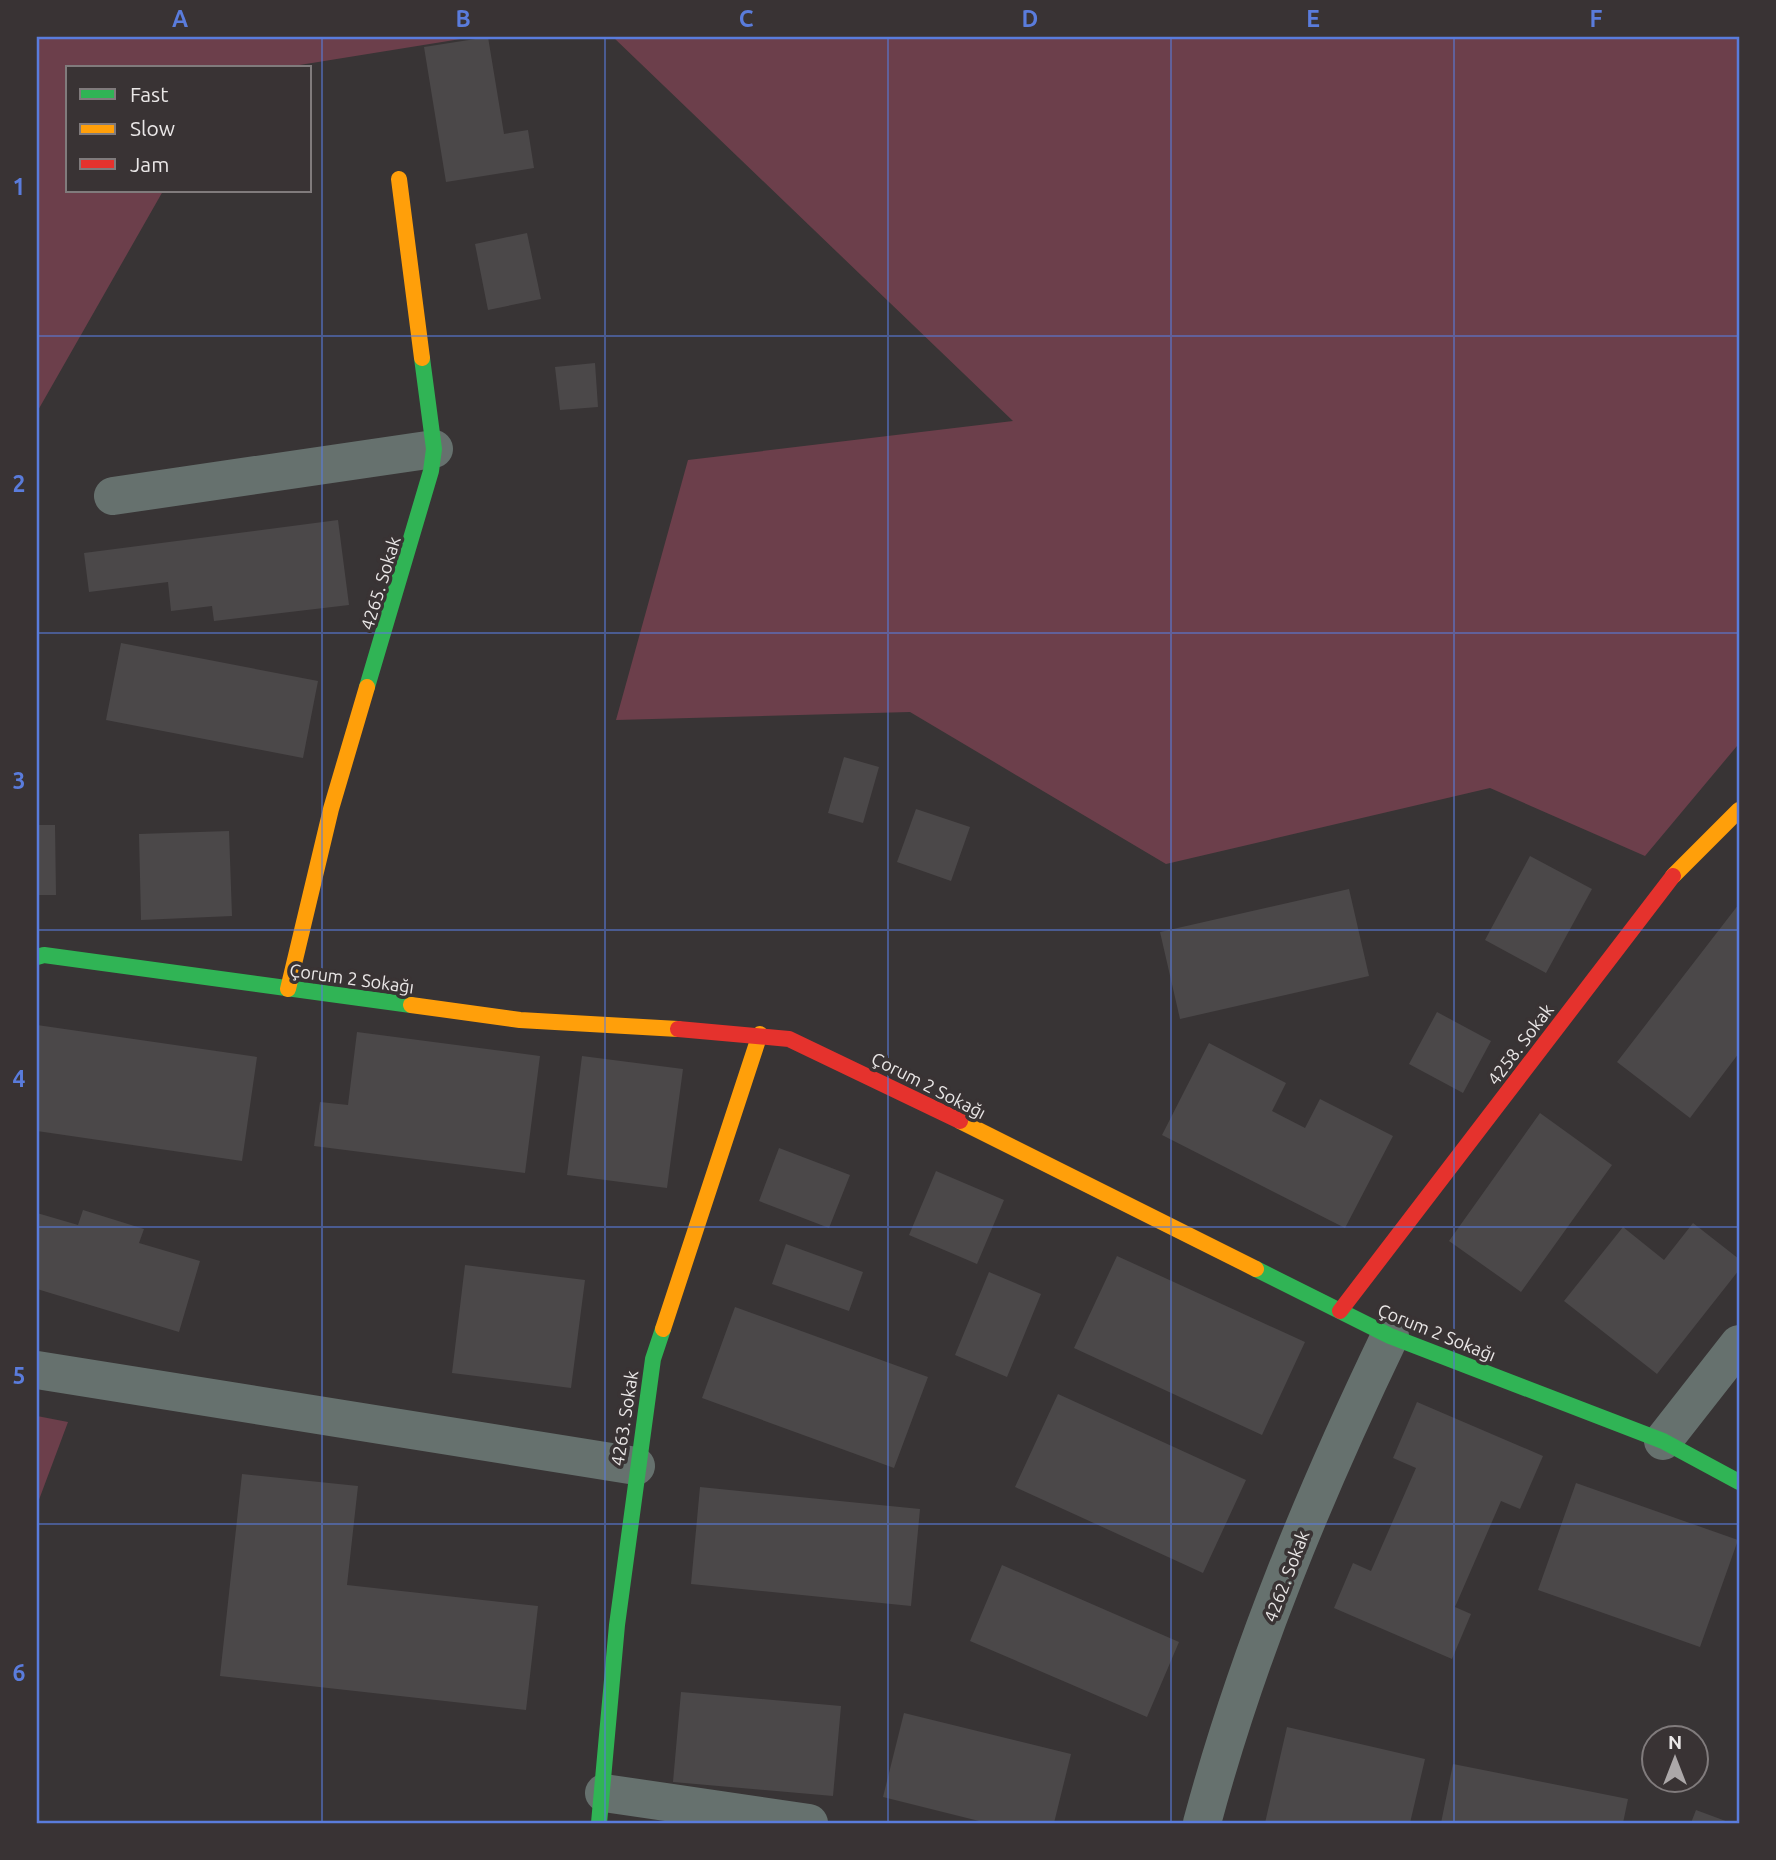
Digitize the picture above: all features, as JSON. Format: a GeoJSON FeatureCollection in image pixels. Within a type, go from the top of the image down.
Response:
{"type":"FeatureCollection","features":[{"type":"Feature","properties":{"kind":"street","name":"4265. Sokak"},"geometry":{"type":"LineString","coordinates":[[288,989],[331,809],[415,531],[434,449],[399,179]]}},
{"type":"Feature","properties":{"kind":"street"},"geometry":{"type":"LineString","coordinates":[[113,496],[434,449]]}},
{"type":"Feature","properties":{"kind":"street","name":"4258. Sokak"},"geometry":{"type":"LineString","coordinates":[[1340,1311],[1677,870],[1739,810]]}},
{"type":"Feature","properties":{"kind":"street","name":"Çorum 2 Sokağı"},"geometry":{"type":"LineString","coordinates":[[37,957],[44,955],[520,1020],[760,1034],[789,1039],[831,1056],[1390,1336],[1663,1441],[1739,1482]]}},
{"type":"Feature","properties":{"kind":"street","name":"4263. Sokak"},"geometry":{"type":"LineString","coordinates":[[601,1808],[617,1625],[636,1465],[653,1359],[760,1034]]}},
{"type":"Feature","properties":{"kind":"street","name":"4262. Sokak"},"geometry":{"type":"LineString","coordinates":[[1202,1823],[1246,1679],[1315,1502],[1390,1336]]}},
{"type":"Feature","properties":{"kind":"street"},"geometry":{"type":"LineString","coordinates":[[1663,1441],[1739,1344]]}},
{"type":"Feature","properties":{"kind":"street"},"geometry":{"type":"LineString","coordinates":[[37,1370],[636,1465]]}},
{"type":"Feature","properties":{"kind":"street"},"geometry":{"type":"LineString","coordinates":[[601,1808],[809,1823]]}},
{"type":"Feature","properties":{"kind":"shaded area"},"geometry":{"type":"Polygon","coordinates":[[[37,37],[473,37],[293,66],[66,66],[66,192],[162,192],[37,412],[37,37]]]}},
{"type":"Feature","properties":{"kind":"shaded area"},"geometry":{"type":"Polygon","coordinates":[[[613,37],[1739,37],[1739,747],[1737,746],[1645,856],[1490,788],[1166,864],[910,712],[616,720],[688,460],[1013,421],[613,37]]]}},
{"type":"Feature","properties":{"kind":"shaded area"},"geometry":{"type":"Polygon","coordinates":[[[37,1416],[68,1422],[37,1505],[37,1416]]]}},
{"type":"Feature","properties":{"kind":"building"},"geometry":{"type":"Polygon","coordinates":[[[488,37],[504,134],[528,130],[534,168],[446,182],[424,47],[488,37]]]}},
{"type":"Feature","properties":{"kind":"building"},"geometry":{"type":"Polygon","coordinates":[[[527,233],[541,299],[488,310],[475,244],[527,233]]]}},
{"type":"Feature","properties":{"kind":"building"},"geometry":{"type":"Polygon","coordinates":[[[595,363],[598,407],[560,410],[555,367],[595,363]]]}},
{"type":"Feature","properties":{"kind":"building"},"geometry":{"type":"Polygon","coordinates":[[[338,520],[349,605],[214,621],[212,606],[171,611],[168,582],[89,592],[84,553],[338,520]]]}},
{"type":"Feature","properties":{"kind":"building"},"geometry":{"type":"Polygon","coordinates":[[[121,643],[318,681],[303,758],[106,720],[121,643]]]}},
{"type":"Feature","properties":{"kind":"building"},"geometry":{"type":"Polygon","coordinates":[[[844,757],[879,767],[863,823],[828,813],[844,757]]]}},
{"type":"Feature","properties":{"kind":"building"},"geometry":{"type":"Polygon","coordinates":[[[916,809],[970,827],[951,881],[897,862],[916,809]]]}},
{"type":"Feature","properties":{"kind":"building"},"geometry":{"type":"Polygon","coordinates":[[[37,825],[55,825],[56,895],[37,895],[37,825]]]}},
{"type":"Feature","properties":{"kind":"building"},"geometry":{"type":"Polygon","coordinates":[[[229,831],[232,916],[141,920],[139,834],[229,831]]]}},
{"type":"Feature","properties":{"kind":"building"},"geometry":{"type":"Polygon","coordinates":[[[1530,856],[1592,889],[1546,973],[1485,940],[1530,856]]]}},
{"type":"Feature","properties":{"kind":"building"},"geometry":{"type":"Polygon","coordinates":[[[1349,889],[1369,976],[1180,1019],[1160,932],[1349,889]]]}},
{"type":"Feature","properties":{"kind":"building"},"geometry":{"type":"Polygon","coordinates":[[[1739,904],[1739,1053],[1690,1118],[1617,1062],[1739,904]]]}},
{"type":"Feature","properties":{"kind":"building"},"geometry":{"type":"Polygon","coordinates":[[[1437,1012],[1491,1041],[1463,1093],[1409,1064],[1437,1012]]]}},
{"type":"Feature","properties":{"kind":"building"},"geometry":{"type":"Polygon","coordinates":[[[37,1025],[257,1057],[242,1161],[37,1131],[37,1025]]]}},
{"type":"Feature","properties":{"kind":"building"},"geometry":{"type":"Polygon","coordinates":[[[357,1032],[540,1056],[525,1173],[314,1146],[320,1102],[348,1105],[357,1032]]]}},
{"type":"Feature","properties":{"kind":"building"},"geometry":{"type":"Polygon","coordinates":[[[1209,1043],[1286,1083],[1272,1111],[1305,1128],[1320,1099],[1393,1136],[1345,1228],[1162,1135],[1209,1043]]]}},
{"type":"Feature","properties":{"kind":"building"},"geometry":{"type":"Polygon","coordinates":[[[582,1056],[683,1069],[667,1188],[567,1175],[582,1056]]]}},
{"type":"Feature","properties":{"kind":"building"},"geometry":{"type":"Polygon","coordinates":[[[1540,1113],[1612,1165],[1521,1292],[1449,1241],[1540,1113]]]}},
{"type":"Feature","properties":{"kind":"building"},"geometry":{"type":"Polygon","coordinates":[[[779,1148],[850,1175],[829,1228],[759,1201],[779,1148]]]}},
{"type":"Feature","properties":{"kind":"building"},"geometry":{"type":"Polygon","coordinates":[[[936,1171],[1004,1200],[977,1264],[909,1235],[936,1171]]]}},
{"type":"Feature","properties":{"kind":"building"},"geometry":{"type":"Polygon","coordinates":[[[83,1210],[144,1229],[139,1243],[200,1261],[179,1332],[37,1289],[37,1213],[78,1225],[83,1210]]]}},
{"type":"Feature","properties":{"kind":"building"},"geometry":{"type":"Polygon","coordinates":[[[1693,1223],[1739,1259],[1739,1270],[1657,1374],[1564,1301],[1623,1227],[1664,1260],[1693,1223]]]}},
{"type":"Feature","properties":{"kind":"building"},"geometry":{"type":"Polygon","coordinates":[[[786,1244],[863,1272],[849,1311],[772,1284],[786,1244]]]}},
{"type":"Feature","properties":{"kind":"building"},"geometry":{"type":"Polygon","coordinates":[[[1117,1256],[1305,1342],[1262,1435],[1074,1348],[1117,1256]]]}},
{"type":"Feature","properties":{"kind":"building"},"geometry":{"type":"Polygon","coordinates":[[[465,1265],[585,1280],[571,1388],[452,1373],[465,1265]]]}},
{"type":"Feature","properties":{"kind":"building"},"geometry":{"type":"Polygon","coordinates":[[[989,1272],[1041,1294],[1007,1377],[955,1355],[989,1272]]]}},
{"type":"Feature","properties":{"kind":"building"},"geometry":{"type":"Polygon","coordinates":[[[735,1307],[928,1377],[894,1468],[702,1398],[735,1307]]]}},
{"type":"Feature","properties":{"kind":"building"},"geometry":{"type":"Polygon","coordinates":[[[1058,1394],[1246,1480],[1203,1573],[1015,1487],[1058,1394]]]}},
{"type":"Feature","properties":{"kind":"building"},"geometry":{"type":"Polygon","coordinates":[[[1417,1402],[1543,1456],[1520,1509],[1501,1501],[1455,1607],[1471,1614],[1452,1659],[1334,1608],[1353,1563],[1371,1571],[1416,1468],[1393,1458],[1417,1402]]]}},
{"type":"Feature","properties":{"kind":"building"},"geometry":{"type":"Polygon","coordinates":[[[242,1474],[358,1486],[347,1585],[538,1606],[526,1710],[220,1676],[242,1474]]]}},
{"type":"Feature","properties":{"kind":"building"},"geometry":{"type":"Polygon","coordinates":[[[1576,1483],[1738,1540],[1700,1647],[1538,1590],[1576,1483]]]}},
{"type":"Feature","properties":{"kind":"building"},"geometry":{"type":"Polygon","coordinates":[[[700,1487],[920,1509],[911,1606],[691,1584],[700,1487]]]}},
{"type":"Feature","properties":{"kind":"building"},"geometry":{"type":"Polygon","coordinates":[[[1002,1565],[1179,1642],[1147,1717],[970,1641],[1002,1565]]]}},
{"type":"Feature","properties":{"kind":"building"},"geometry":{"type":"Polygon","coordinates":[[[681,1692],[841,1706],[833,1796],[673,1782],[681,1692]]]}},
{"type":"Feature","properties":{"kind":"building"},"geometry":{"type":"Polygon","coordinates":[[[904,1713],[1071,1754],[1054,1823],[987,1823],[883,1797],[904,1713]]]}},
{"type":"Feature","properties":{"kind":"building"},"geometry":{"type":"Polygon","coordinates":[[[1287,1727],[1425,1759],[1410,1823],[1265,1823],[1287,1727]]]}},
{"type":"Feature","properties":{"kind":"building"},"geometry":{"type":"Polygon","coordinates":[[[1453,1764],[1628,1799],[1623,1823],[1441,1823],[1453,1764]]]}},
{"type":"Feature","properties":{"kind":"building"},"geometry":{"type":"Polygon","coordinates":[[[1696,1810],[1731,1823],[1691,1823],[1696,1810]]]}},
{"type":"Feature","properties":{"kind":"traffic: fast"},"geometry":{"type":"LineString","coordinates":[[367,687],[431,471],[434,449],[422,358]]}},
{"type":"Feature","properties":{"kind":"traffic: fast"},"geometry":{"type":"LineString","coordinates":[[37,957],[44,955],[411,1005]]}},
{"type":"Feature","properties":{"kind":"traffic: fast"},"geometry":{"type":"LineString","coordinates":[[1256,1269],[1390,1336],[1663,1441],[1739,1482]]}},
{"type":"Feature","properties":{"kind":"traffic: fast"},"geometry":{"type":"LineString","coordinates":[[599,1823],[617,1625],[653,1359],[663,1329]]}},
{"type":"Feature","properties":{"kind":"traffic: slow"},"geometry":{"type":"LineString","coordinates":[[399,179],[422,358]]}},
{"type":"Feature","properties":{"kind":"traffic: slow"},"geometry":{"type":"LineString","coordinates":[[288,989],[331,809],[367,687]]}},
{"type":"Feature","properties":{"kind":"traffic: slow"},"geometry":{"type":"LineString","coordinates":[[1673,876],[1739,810]]}},
{"type":"Feature","properties":{"kind":"traffic: slow"},"geometry":{"type":"LineString","coordinates":[[411,1005],[520,1020],[678,1029]]}},
{"type":"Feature","properties":{"kind":"traffic: slow"},"geometry":{"type":"LineString","coordinates":[[663,1329],[760,1034]]}},
{"type":"Feature","properties":{"kind":"traffic: slow"},"geometry":{"type":"LineString","coordinates":[[960,1121],[1256,1269]]}},
{"type":"Feature","properties":{"kind":"traffic: jam"},"geometry":{"type":"LineString","coordinates":[[1340,1311],[1673,876]]}},
{"type":"Feature","properties":{"kind":"traffic: jam"},"geometry":{"type":"LineString","coordinates":[[678,1029],[789,1039],[960,1121]]}}]}
